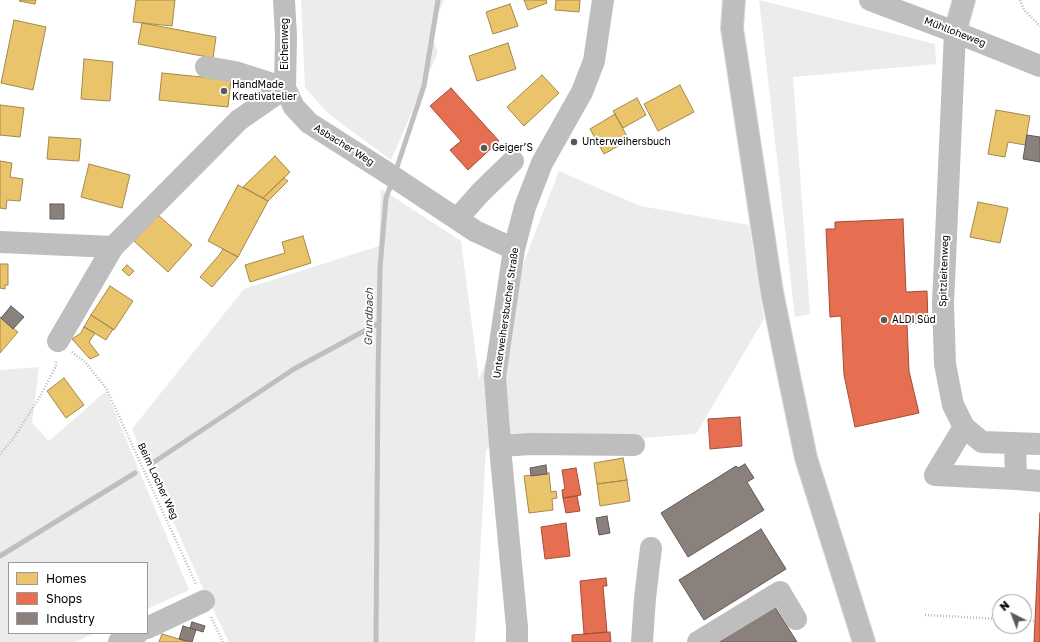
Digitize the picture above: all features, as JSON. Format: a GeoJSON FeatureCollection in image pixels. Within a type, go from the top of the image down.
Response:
{"type":"FeatureCollection","features":[{"type":"Feature","properties":{"kind":"street","name":"Eichenweg"},"geometry":{"type":"LineString","coordinates":[[284,0],[286,36],[285,88]]}},
{"type":"Feature","properties":{"kind":"street","name":"Unterweihersbucher Straße"},"geometry":{"type":"LineString","coordinates":[[517,642],[517,627],[495,377],[514,249],[525,208],[542,163],[582,92],[594,61],[603,0]]}},
{"type":"Feature","properties":{"kind":"street"},"geometry":{"type":"LineString","coordinates":[[728,0],[772,292],[805,451],[864,642]]}},
{"type":"Feature","properties":{"kind":"street"},"geometry":{"type":"LineString","coordinates":[[732,28],[734,0]]}},
{"type":"Feature","properties":{"kind":"street","name":"Mühlloheweg"},"geometry":{"type":"LineString","coordinates":[[870,0],[1040,66]]}},
{"type":"Feature","properties":{"kind":"street","name":"Spitzleitenweg"},"geometry":{"type":"LineString","coordinates":[[964,0],[955,32],[943,304],[945,364],[953,405],[964,427],[982,442],[1040,444]]}},
{"type":"Feature","properties":{"kind":"street"},"geometry":{"type":"LineString","coordinates":[[206,67],[235,72],[285,88]]}},
{"type":"Feature","properties":{"kind":"street"},"geometry":{"type":"LineString","coordinates":[[58,342],[113,247],[239,120],[285,88]]}},
{"type":"Feature","properties":{"kind":"street","name":"Asbacher Weg"},"geometry":{"type":"LineString","coordinates":[[285,88],[294,107],[309,123],[392,175],[475,231],[514,249]]}},
{"type":"Feature","properties":{"kind":"street"},"geometry":{"type":"LineString","coordinates":[[457,219],[481,192],[513,161]]}},
{"type":"Feature","properties":{"kind":"street"},"geometry":{"type":"LineString","coordinates":[[0,242],[113,247]]}},
{"type":"Feature","properties":{"kind":"street"},"geometry":{"type":"LineString","coordinates":[[964,427],[934,475],[1040,481]]}},
{"type":"Feature","properties":{"kind":"street"},"geometry":{"type":"LineString","coordinates":[[1015,443],[1016,479]]}},
{"type":"Feature","properties":{"kind":"street"},"geometry":{"type":"LineString","coordinates":[[500,446],[531,444],[634,446]]}},
{"type":"Feature","properties":{"kind":"street"},"geometry":{"type":"LineString","coordinates":[[642,642],[644,598],[651,548]]}},
{"type":"Feature","properties":{"kind":"street"},"geometry":{"type":"LineString","coordinates":[[698,642],[780,592],[796,619]]}},
{"type":"Feature","properties":{"kind":"street"},"geometry":{"type":"LineString","coordinates":[[148,629],[204,601]]}},
{"type":"Feature","properties":{"kind":"path"},"geometry":{"type":"LineString","coordinates":[[1020,0],[1024,10],[1040,26]]}},
{"type":"Feature","properties":{"kind":"path"},"geometry":{"type":"LineString","coordinates":[[0,454],[13,438],[38,400],[56,366],[58,342]]}},
{"type":"Feature","properties":{"kind":"path","name":"Beim Locher Weg"},"geometry":{"type":"LineString","coordinates":[[58,342],[85,362],[106,388],[223,642]]}},
{"type":"Feature","properties":{"kind":"path"},"geometry":{"type":"LineString","coordinates":[[925,615],[992,619]]}},
{"type":"Feature","properties":{"kind":"shaded area"},"geometry":{"type":"Polygon","coordinates":[[[301,0],[444,0],[430,34],[438,52],[391,160],[330,115],[305,88],[301,0]]]}},
{"type":"Feature","properties":{"kind":"shaded area"},"geometry":{"type":"Polygon","coordinates":[[[759,0],[935,44],[936,64],[793,77],[810,314],[795,317],[759,0]]]}},
{"type":"Feature","properties":{"kind":"shaded area"},"geometry":{"type":"Polygon","coordinates":[[[559,171],[640,206],[749,225],[764,319],[696,434],[486,449],[475,642],[229,642],[206,595],[132,429],[244,289],[379,246],[381,189],[461,241],[479,379],[559,171]]]}},
{"type":"Feature","properties":{"kind":"shaded area"},"geometry":{"type":"Polygon","coordinates":[[[39,367],[32,423],[49,441],[106,391],[189,590],[148,609],[148,562],[8,562],[8,634],[93,634],[75,642],[0,642],[0,370],[39,367]]]}},
{"type":"Feature","properties":{"kind":"building: Homes"},"geometry":{"type":"Polygon","coordinates":[[[36,0],[35,4],[19,1],[36,0]]]}},
{"type":"Feature","properties":{"kind":"building: Homes"},"geometry":{"type":"Polygon","coordinates":[[[136,0],[175,0],[172,26],[133,22],[136,0]]]}},
{"type":"Feature","properties":{"kind":"building: Homes"},"geometry":{"type":"Polygon","coordinates":[[[524,0],[546,0],[547,3],[528,10],[524,0]]]}},
{"type":"Feature","properties":{"kind":"building: Homes"},"geometry":{"type":"Polygon","coordinates":[[[556,0],[580,0],[579,12],[555,10],[556,0]]]}},
{"type":"Feature","properties":{"kind":"building: Homes"},"geometry":{"type":"Polygon","coordinates":[[[510,4],[518,26],[493,34],[486,12],[510,4]]]}},
{"type":"Feature","properties":{"kind":"building: Homes"},"geometry":{"type":"Polygon","coordinates":[[[14,20],[46,27],[33,90],[1,83],[14,20]]]}},
{"type":"Feature","properties":{"kind":"building: Homes"},"geometry":{"type":"Polygon","coordinates":[[[142,23],[216,37],[213,58],[138,44],[142,23]]]}},
{"type":"Feature","properties":{"kind":"building: Homes"},"geometry":{"type":"Polygon","coordinates":[[[508,43],[516,69],[477,81],[469,56],[508,43]]]}},
{"type":"Feature","properties":{"kind":"building: Homes"},"geometry":{"type":"Polygon","coordinates":[[[84,59],[113,62],[110,101],[81,99],[84,59]]]}},
{"type":"Feature","properties":{"kind":"building: Homes"},"geometry":{"type":"Polygon","coordinates":[[[162,73],[231,80],[228,107],[159,100],[162,73]]]}},
{"type":"Feature","properties":{"kind":"building: Homes"},"geometry":{"type":"Polygon","coordinates":[[[542,75],[559,93],[524,126],[507,107],[542,75]]]}},
{"type":"Feature","properties":{"kind":"building: Homes"},"geometry":{"type":"Polygon","coordinates":[[[680,85],[694,112],[658,131],[644,104],[680,85]]]}},
{"type":"Feature","properties":{"kind":"building: Homes"},"geometry":{"type":"Polygon","coordinates":[[[637,98],[646,115],[623,128],[613,111],[637,98]]]}},
{"type":"Feature","properties":{"kind":"building: Homes"},"geometry":{"type":"Polygon","coordinates":[[[0,105],[24,108],[20,137],[0,135],[0,105]]]}},
{"type":"Feature","properties":{"kind":"building: Homes"},"geometry":{"type":"Polygon","coordinates":[[[996,110],[1030,116],[1025,145],[1008,142],[1005,157],[988,154],[996,110]]]}},
{"type":"Feature","properties":{"kind":"building: Homes"},"geometry":{"type":"Polygon","coordinates":[[[615,114],[629,140],[604,154],[590,129],[615,114]]]}},
{"type":"Feature","properties":{"kind":"building: Homes"},"geometry":{"type":"Polygon","coordinates":[[[49,137],[81,139],[79,161],[47,159],[49,137]]]}},
{"type":"Feature","properties":{"kind":"building: Homes"},"geometry":{"type":"Polygon","coordinates":[[[275,156],[290,172],[263,198],[243,187],[275,156]]]}},
{"type":"Feature","properties":{"kind":"building: Homes"},"geometry":{"type":"Polygon","coordinates":[[[0,161],[12,163],[10,177],[23,179],[20,201],[7,200],[6,209],[0,208],[0,161]]]}},
{"type":"Feature","properties":{"kind":"building: Homes"},"geometry":{"type":"Polygon","coordinates":[[[89,164],[130,175],[122,208],[81,197],[89,164]]]}},
{"type":"Feature","properties":{"kind":"building: Homes"},"geometry":{"type":"Polygon","coordinates":[[[284,178],[288,181],[268,201],[263,198],[284,178]]]}},
{"type":"Feature","properties":{"kind":"building: Homes"},"geometry":{"type":"Polygon","coordinates":[[[238,185],[268,201],[238,257],[208,241],[238,185]]]}},
{"type":"Feature","properties":{"kind":"building: Homes"},"geometry":{"type":"Polygon","coordinates":[[[978,202],[1008,208],[1000,243],[970,237],[978,202]]]}},
{"type":"Feature","properties":{"kind":"building: Homes"},"geometry":{"type":"Polygon","coordinates":[[[158,215],[192,245],[168,272],[134,241],[158,215]]]}},
{"type":"Feature","properties":{"kind":"building: Homes"},"geometry":{"type":"Polygon","coordinates":[[[303,236],[311,263],[250,282],[245,265],[285,253],[282,242],[303,236]]]}},
{"type":"Feature","properties":{"kind":"building: Homes"},"geometry":{"type":"Polygon","coordinates":[[[223,249],[238,257],[212,287],[200,277],[223,249]]]}},
{"type":"Feature","properties":{"kind":"building: Homes"},"geometry":{"type":"Polygon","coordinates":[[[0,264],[8,264],[8,285],[5,285],[5,289],[0,288],[0,264]]]}},
{"type":"Feature","properties":{"kind":"building: Homes"},"geometry":{"type":"Polygon","coordinates":[[[127,265],[134,271],[129,276],[122,270],[127,265]]]}},
{"type":"Feature","properties":{"kind":"building: Homes"},"geometry":{"type":"Polygon","coordinates":[[[110,286],[133,301],[114,330],[91,315],[110,286]]]}},
{"type":"Feature","properties":{"kind":"building: Homes"},"geometry":{"type":"Polygon","coordinates":[[[91,315],[113,329],[106,340],[84,327],[91,315]]]}},
{"type":"Feature","properties":{"kind":"building: Homes"},"geometry":{"type":"Polygon","coordinates":[[[0,317],[18,332],[0,353],[0,317]]]}},
{"type":"Feature","properties":{"kind":"building: Homes"},"geometry":{"type":"Polygon","coordinates":[[[84,327],[95,333],[89,342],[99,355],[90,359],[72,339],[81,333],[84,327]]]}},
{"type":"Feature","properties":{"kind":"building: Homes"},"geometry":{"type":"Polygon","coordinates":[[[64,378],[84,405],[66,418],[47,391],[64,378]]]}},
{"type":"Feature","properties":{"kind":"building: Homes"},"geometry":{"type":"Polygon","coordinates":[[[623,458],[627,480],[597,484],[594,463],[623,458]]]}},
{"type":"Feature","properties":{"kind":"building: Homes"},"geometry":{"type":"Polygon","coordinates":[[[549,473],[551,492],[556,491],[557,498],[552,499],[553,510],[529,513],[524,476],[549,473]]]}},
{"type":"Feature","properties":{"kind":"building: Homes"},"geometry":{"type":"Polygon","coordinates":[[[627,480],[630,501],[600,506],[597,484],[627,480]]]}},
{"type":"Feature","properties":{"kind":"building: Homes"},"geometry":{"type":"Polygon","coordinates":[[[162,634],[179,639],[188,642],[159,642],[162,634]]]}},
{"type":"Feature","properties":{"kind":"building: Shops"},"geometry":{"type":"Polygon","coordinates":[[[451,88],[499,141],[468,170],[450,150],[461,141],[430,106],[451,88]]]}},
{"type":"Feature","properties":{"kind":"building: Shops","name":"ALDI Süd"},"geometry":{"type":"Polygon","coordinates":[[[903,219],[906,292],[927,291],[928,323],[907,324],[909,371],[919,413],[855,427],[844,375],[841,316],[830,317],[826,229],[835,229],[835,222],[903,219]]]}},
{"type":"Feature","properties":{"kind":"building: Shops"},"geometry":{"type":"Polygon","coordinates":[[[740,417],[742,446],[710,449],[708,419],[740,417]]]}},
{"type":"Feature","properties":{"kind":"building: Shops"},"geometry":{"type":"Polygon","coordinates":[[[576,468],[581,495],[563,498],[562,490],[565,489],[562,470],[576,468]]]}},
{"type":"Feature","properties":{"kind":"building: Shops"},"geometry":{"type":"Polygon","coordinates":[[[577,496],[580,511],[566,513],[563,498],[577,496]]]}},
{"type":"Feature","properties":{"kind":"building: Shops"},"geometry":{"type":"Polygon","coordinates":[[[1040,513],[1040,642],[1034,642],[1035,621],[1040,513]]]}},
{"type":"Feature","properties":{"kind":"building: Shops"},"geometry":{"type":"Polygon","coordinates":[[[566,523],[570,556],[545,559],[541,527],[566,523]]]}},
{"type":"Feature","properties":{"kind":"building: Shops"},"geometry":{"type":"Polygon","coordinates":[[[606,578],[607,586],[603,586],[607,632],[584,634],[580,581],[606,578]]]}},
{"type":"Feature","properties":{"kind":"building: Shops"},"geometry":{"type":"Polygon","coordinates":[[[610,632],[611,642],[572,642],[572,635],[610,632]]]}},
{"type":"Feature","properties":{"kind":"building: Industry"},"geometry":{"type":"Polygon","coordinates":[[[1027,135],[1040,137],[1040,162],[1023,159],[1027,135]]]}},
{"type":"Feature","properties":{"kind":"building: Industry"},"geometry":{"type":"Polygon","coordinates":[[[50,204],[64,204],[64,219],[50,219],[50,204]]]}},
{"type":"Feature","properties":{"kind":"building: Industry"},"geometry":{"type":"Polygon","coordinates":[[[11,306],[24,317],[13,329],[1,318],[11,306]]]}},
{"type":"Feature","properties":{"kind":"building: Industry"},"geometry":{"type":"Polygon","coordinates":[[[745,464],[754,478],[747,482],[764,510],[688,557],[661,513],[736,466],[738,468],[745,464]]]}},
{"type":"Feature","properties":{"kind":"building: Industry"},"geometry":{"type":"Polygon","coordinates":[[[546,465],[547,474],[531,476],[530,468],[546,465]]]}},
{"type":"Feature","properties":{"kind":"building: Industry"},"geometry":{"type":"Polygon","coordinates":[[[607,516],[610,533],[599,535],[596,518],[607,516]]]}},
{"type":"Feature","properties":{"kind":"building: Industry"},"geometry":{"type":"Polygon","coordinates":[[[761,529],[786,569],[704,620],[679,580],[761,529]]]}},
{"type":"Feature","properties":{"kind":"building: Industry"},"geometry":{"type":"Polygon","coordinates":[[[775,607],[797,642],[719,642],[775,607]]]}},
{"type":"Feature","properties":{"kind":"building: Industry"},"geometry":{"type":"Polygon","coordinates":[[[192,622],[205,626],[203,632],[190,628],[192,622]]]}},
{"type":"Feature","properties":{"kind":"building: Industry"},"geometry":{"type":"Polygon","coordinates":[[[183,626],[196,630],[192,642],[179,639],[183,626]]]}},
{"type":"Feature","properties":{"kind":"waterway","name":"Grundbach"},"geometry":{"type":"LineString","coordinates":[[395,173],[424,86],[438,0]]}},
{"type":"Feature","properties":{"kind":"waterway","name":"Grundbach"},"geometry":{"type":"LineString","coordinates":[[376,642],[380,268],[386,198],[392,182]]}},
{"type":"Feature","properties":{"kind":"waterway"},"geometry":{"type":"LineString","coordinates":[[151,464],[294,369],[379,323]]}},
{"type":"Feature","properties":{"kind":"waterway"},"geometry":{"type":"LineString","coordinates":[[0,556],[135,473]]}},
{"type":"Feature","properties":{"kind":"place","name":"HandMade Kreativatelier"},"geometry":{"type":"Point","coordinates":[224,91]}},
{"type":"Feature","properties":{"kind":"place","name":"Unterweihersbuch"},"geometry":{"type":"Point","coordinates":[574,142]}},
{"type":"Feature","properties":{"kind":"place","name":"Geiger’S"},"geometry":{"type":"Point","coordinates":[484,148]}},
{"type":"Feature","properties":{"kind":"place","name":"ALDI Süd"},"geometry":{"type":"Point","coordinates":[884,320]}}]}
